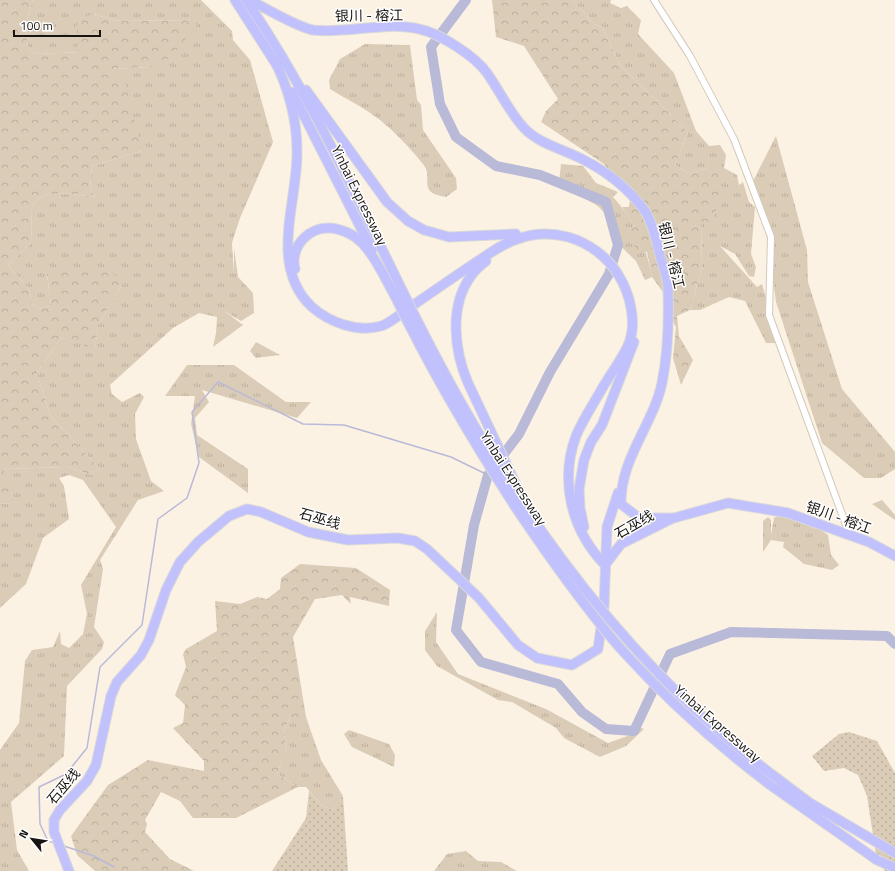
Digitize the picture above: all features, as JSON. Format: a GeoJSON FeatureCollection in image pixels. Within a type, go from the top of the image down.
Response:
{"type":"FeatureCollection","features":[{"type":"Feature","properties":{"kind":"highway","name":"Yinbai Expressway"},"geometry":{"type":"LineString","coordinates":[[235,0],[279,59]]}},
{"type":"Feature","properties":{"kind":"highway","name":"Yinbai Expressway"},"geometry":{"type":"LineString","coordinates":[[246,0],[279,59],[316,136],[400,296],[466,411],[525,504],[573,575],[609,620],[647,663],[708,723],[810,803],[869,839],[895,852]]}},
{"type":"Feature","properties":{"kind":"highway","name":"银川 - 榕江"},"geometry":{"type":"LineString","coordinates":[[250,0],[274,14],[312,30],[347,30],[379,27],[419,29],[457,46],[485,70],[524,128],[541,141],[581,159],[601,170],[619,183],[646,212],[659,248],[668,287],[667,336],[662,383],[620,486],[621,504],[639,518],[674,518],[728,503],[788,513],[869,542],[895,556]]}},
{"type":"Feature","properties":{"kind":"highway"},"geometry":{"type":"LineString","coordinates":[[279,59],[387,202],[404,219],[424,230],[449,237],[516,234],[540,229],[556,230],[574,234],[609,255],[634,299],[637,317],[634,345],[602,425],[591,442],[584,460],[579,480],[581,517],[586,534],[594,550],[605,565]]}},
{"type":"Feature","properties":{"kind":"highway"},"geometry":{"type":"LineString","coordinates":[[279,59],[294,117],[297,140],[296,174],[287,248],[288,264],[296,286],[305,300],[316,310],[337,322],[352,327],[367,328],[383,326],[504,245],[525,236],[548,234],[572,238],[589,243]]}},
{"type":"Feature","properties":{"kind":"highway"},"geometry":{"type":"LineString","coordinates":[[400,296],[368,249],[343,230],[334,228],[319,229],[306,236],[297,249],[294,263],[295,270],[301,284],[314,302],[325,311],[338,318],[352,322],[367,323],[381,321],[453,270],[501,240],[516,234]]}},
{"type":"Feature","properties":{"kind":"highway"},"geometry":{"type":"LineString","coordinates":[[504,245],[471,274],[464,286],[458,311],[456,336],[459,355],[466,378],[525,504]]}},
{"type":"Feature","properties":{"kind":"highway"},"geometry":{"type":"LineString","coordinates":[[605,565],[592,550],[581,533],[569,494],[568,474],[571,454],[577,435],[629,343],[632,326],[631,308],[621,274]]}},
{"type":"Feature","properties":{"kind":"highway","name":"Yinbai Expressway"},"geometry":{"type":"LineString","coordinates":[[400,296],[438,381],[477,447],[533,534],[575,592],[621,648],[665,695],[724,749],[769,784],[877,860],[895,868]]}},
{"type":"Feature","properties":{"kind":"highway"},"geometry":{"type":"LineString","coordinates":[[605,565],[607,527],[620,486]]}},
{"type":"Feature","properties":{"kind":"highway","name":"石巫线"},"geometry":{"type":"LineString","coordinates":[[68,867],[54,832],[54,820],[60,810],[87,781],[96,765],[111,696],[117,682],[141,655],[149,640],[166,590],[180,562],[198,542],[228,516],[247,509],[261,512],[315,533],[348,540],[398,538],[414,541],[427,549],[479,598],[518,645],[536,658],[572,665],[598,649],[604,607],[605,565],[621,544],[674,518]]}},
{"type":"Feature","properties":{"kind":"street"},"geometry":{"type":"LineString","coordinates":[[654,0],[690,56],[734,138],[771,237],[769,316],[850,536]]}},
{"type":"Feature","properties":{"kind":"green space"},"geometry":{"type":"Polygon","coordinates":[[[0,0],[33,0],[26,23],[28,48],[35,54],[78,52],[76,26],[85,17],[93,14],[120,21],[192,20],[197,25],[171,57],[149,67],[112,69],[125,83],[142,151],[92,166],[90,189],[95,197],[71,194],[53,194],[38,200],[32,206],[31,243],[8,265],[29,289],[33,304],[39,309],[51,305],[47,275],[51,268],[111,272],[121,280],[122,285],[98,325],[95,349],[61,338],[37,373],[50,415],[99,468],[91,475],[68,467],[3,469],[13,498],[11,503],[0,504],[0,0]]]}},
{"type":"Feature","properties":{"kind":"green space"},"geometry":{"type":"Polygon","coordinates":[[[33,0],[201,0],[232,31],[233,40],[250,60],[273,142],[240,218],[232,243],[234,275],[234,248],[238,277],[253,293],[254,313],[241,321],[224,311],[243,325],[213,347],[217,317],[199,313],[173,328],[110,385],[112,394],[122,402],[140,393],[144,397],[135,414],[136,439],[151,481],[164,491],[138,500],[100,560],[103,569],[94,627],[104,642],[102,649],[67,686],[64,756],[11,802],[17,850],[29,871],[0,871],[0,750],[19,723],[25,661],[32,650],[53,647],[60,631],[61,644],[69,648],[83,634],[87,614],[81,585],[116,527],[83,480],[69,475],[59,478],[64,486],[69,519],[43,538],[26,584],[0,608],[0,504],[10,503],[13,498],[2,469],[68,467],[91,475],[99,468],[50,415],[37,373],[61,338],[95,348],[98,325],[122,285],[47,275],[51,305],[39,309],[33,304],[29,289],[8,265],[31,243],[32,206],[38,200],[53,194],[70,194],[95,197],[90,189],[92,166],[142,151],[111,69],[149,67],[192,20],[120,21],[93,14],[79,52],[35,54],[28,48],[26,23],[33,0]]]}},
{"type":"Feature","properties":{"kind":"green space"},"geometry":{"type":"Polygon","coordinates":[[[492,0],[572,0],[594,24],[602,27],[620,65],[688,132],[675,165],[689,174],[710,167],[715,168],[723,187],[710,230],[707,224],[701,224],[702,267],[690,310],[677,316],[679,336],[693,360],[681,385],[673,358],[676,327],[670,317],[671,303],[652,277],[647,252],[635,249],[630,231],[635,227],[622,207],[629,207],[630,198],[604,164],[541,122],[546,111],[558,99],[524,46],[496,37],[492,0]]]}},
{"type":"Feature","properties":{"kind":"green space"},"geometry":{"type":"Polygon","coordinates":[[[572,0],[611,0],[610,3],[621,8],[627,6],[641,20],[638,34],[674,73],[696,131],[709,146],[720,145],[726,155],[724,168],[737,175],[739,185],[743,182],[749,202],[755,207],[751,254],[756,267],[754,277],[749,276],[735,254],[720,246],[757,287],[762,284],[779,343],[766,343],[745,301],[729,297],[700,310],[690,310],[702,267],[701,224],[707,224],[710,167],[689,174],[675,165],[688,132],[620,65],[602,27],[594,24],[572,0]]]}},
{"type":"Feature","properties":{"kind":"green space"},"geometry":{"type":"Polygon","coordinates":[[[365,44],[410,45],[417,100],[421,105],[423,130],[456,178],[457,189],[446,197],[431,192],[428,188],[426,170],[423,164],[392,130],[368,112],[330,89],[329,80],[340,59],[365,44]]]}},
{"type":"Feature","properties":{"kind":"green space"},"geometry":{"type":"Polygon","coordinates":[[[776,136],[807,250],[808,282],[842,389],[895,452],[895,469],[881,478],[864,478],[822,443],[776,302],[762,203],[752,183],[776,136]]]}},
{"type":"Feature","properties":{"kind":"green space"},"geometry":{"type":"Polygon","coordinates":[[[561,164],[583,166],[596,183],[618,192],[613,197],[628,215],[643,244],[650,265],[652,277],[645,280],[636,261],[610,236],[609,223],[599,207],[569,189],[563,181],[559,182],[561,164]]]}},
{"type":"Feature","properties":{"kind":"green space"},"geometry":{"type":"Polygon","coordinates":[[[256,342],[280,355],[256,358],[250,351],[256,342]]]}},
{"type":"Feature","properties":{"kind":"green space"},"geometry":{"type":"Polygon","coordinates":[[[187,365],[234,365],[286,402],[311,402],[297,418],[202,390],[209,402],[195,418],[197,435],[248,469],[248,493],[199,457],[191,424],[195,396],[165,396],[187,365]]]}},
{"type":"Feature","properties":{"kind":"green space"},"geometry":{"type":"Polygon","coordinates":[[[882,500],[895,515],[895,520],[872,504],[882,500]]]}},
{"type":"Feature","properties":{"kind":"green space"},"geometry":{"type":"Polygon","coordinates":[[[779,515],[822,526],[821,530],[828,535],[831,555],[839,565],[832,570],[804,564],[783,547],[784,542],[771,540],[763,552],[763,521],[768,517],[771,520],[771,535],[774,518],[779,515]]]}},
{"type":"Feature","properties":{"kind":"green space"},"geometry":{"type":"Polygon","coordinates":[[[300,564],[356,568],[390,590],[389,606],[350,597],[351,604],[342,595],[315,599],[293,637],[306,717],[290,717],[283,734],[287,746],[277,774],[298,787],[236,818],[193,818],[180,801],[161,792],[145,820],[147,824],[145,832],[170,859],[194,871],[95,871],[77,855],[71,836],[108,785],[148,760],[204,771],[204,761],[173,728],[183,723],[185,705],[175,695],[186,667],[183,654],[186,649],[217,631],[215,601],[240,604],[257,597],[267,599],[280,589],[281,578],[300,564]]]}},
{"type":"Feature","properties":{"kind":"green space"},"geometry":{"type":"Polygon","coordinates":[[[437,612],[436,642],[458,674],[546,709],[608,743],[630,735],[638,727],[644,729],[626,746],[600,757],[564,738],[556,728],[512,702],[498,700],[437,666],[425,650],[425,631],[437,612]]]}},
{"type":"Feature","properties":{"kind":"green space"},"geometry":{"type":"Polygon","coordinates":[[[290,717],[306,717],[321,760],[343,796],[333,810],[321,805],[306,787],[298,787],[277,774],[287,746],[283,734],[290,717]]]}},
{"type":"Feature","properties":{"kind":"green space"},"geometry":{"type":"Polygon","coordinates":[[[349,730],[389,744],[395,755],[394,767],[352,747],[344,734],[349,730]]]}},
{"type":"Feature","properties":{"kind":"green space"},"geometry":{"type":"Polygon","coordinates":[[[849,732],[877,741],[895,773],[895,871],[885,871],[877,861],[867,796],[858,775],[844,768],[824,771],[812,756],[839,734],[849,732]]]}},
{"type":"Feature","properties":{"kind":"green space"},"geometry":{"type":"Polygon","coordinates":[[[309,791],[321,805],[333,810],[343,796],[348,871],[272,871],[306,818],[309,791]]]}},
{"type":"Feature","properties":{"kind":"green space"},"geometry":{"type":"Polygon","coordinates":[[[466,851],[478,861],[501,862],[517,871],[434,871],[447,854],[466,851]]]}},
{"type":"Feature","properties":{"kind":"waterway"},"geometry":{"type":"LineString","coordinates":[[466,0],[431,47],[440,104],[456,137],[496,166],[540,175],[606,202],[618,245],[609,274],[550,372],[519,434],[488,475],[474,525],[456,630],[481,662],[558,684],[582,712],[606,729],[634,731],[670,654],[731,632],[887,636],[895,644]]}},
{"type":"Feature","properties":{"kind":"waterway"},"geometry":{"type":"LineString","coordinates":[[55,843],[48,841],[40,824],[39,787],[66,774],[87,748],[100,667],[142,625],[158,519],[187,498],[199,463],[192,412],[218,382],[303,424],[344,425],[451,457],[488,475]]}},
{"type":"Feature","properties":{"kind":"waterway"},"geometry":{"type":"LineString","coordinates":[[64,846],[94,856],[114,867]]}}]}
